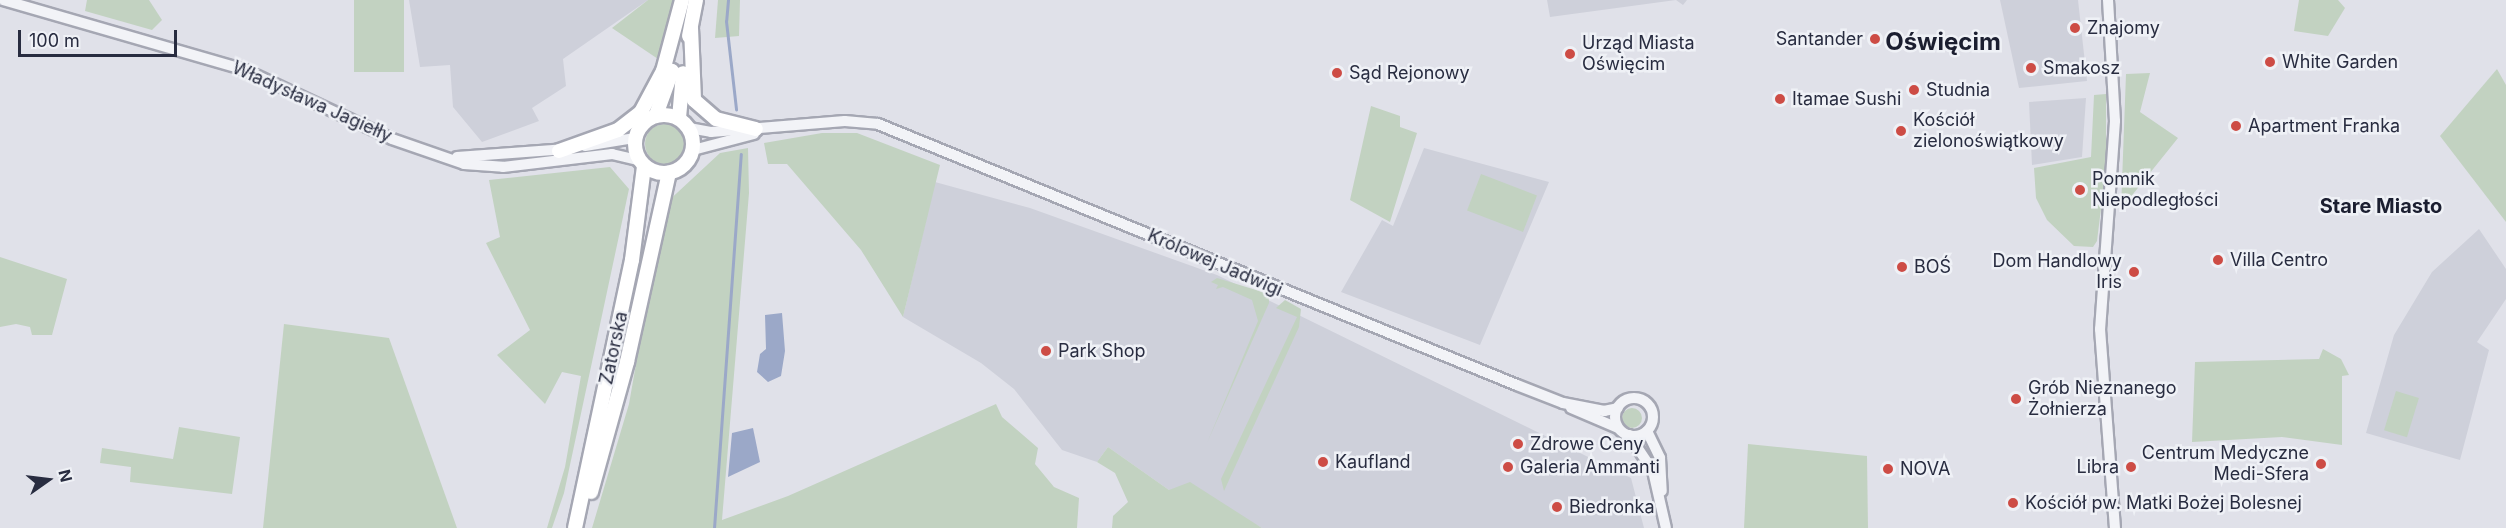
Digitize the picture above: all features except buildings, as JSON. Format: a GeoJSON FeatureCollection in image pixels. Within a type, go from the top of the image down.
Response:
{"type":"FeatureCollection","features":[{"type":"Feature","properties":{"kind":"main road"},"geometry":{"type":"LineString","coordinates":[[682,0],[694,100],[716,119],[756,129]]}},
{"type":"Feature","properties":{"kind":"main road"},"geometry":{"type":"LineString","coordinates":[[559,151],[618,129],[641,112],[657,85],[696,0]]}},
{"type":"Feature","properties":{"kind":"main road"},"geometry":{"type":"LineString","coordinates":[[685,25],[684,123],[693,150],[685,165],[669,173],[641,163],[635,138],[643,124],[656,115],[685,25]]}},
{"type":"Feature","properties":{"kind":"main road"},"geometry":{"type":"LineString","coordinates":[[656,115],[684,123]]}},
{"type":"Feature","properties":{"kind":"main road","name":"Zatorska"},"geometry":{"type":"LineString","coordinates":[[577,528],[634,250],[641,163]]}},
{"type":"Feature","properties":{"kind":"main road","name":"Zatorska"},"geometry":{"type":"LineString","coordinates":[[577,528],[627,362],[669,173]]}},
{"type":"Feature","properties":{"kind":"street","name":"Władysława Jagiełły"},"geometry":{"type":"LineString","coordinates":[[3,0],[235,67],[392,139],[481,166],[604,154],[641,163]]}},
{"type":"Feature","properties":{"kind":"street"},"geometry":{"type":"LineString","coordinates":[[2108,0],[2115,121],[2100,329],[2115,528]]}},
{"type":"Feature","properties":{"kind":"street","name":"Królowej Jadwigi"},"geometry":{"type":"LineString","coordinates":[[782,128],[867,122],[1563,403],[1618,428]]}},
{"type":"Feature","properties":{"kind":"street"},"geometry":{"type":"LineString","coordinates":[[684,123],[711,132],[782,128]]}},
{"type":"Feature","properties":{"kind":"street"},"geometry":{"type":"LineString","coordinates":[[693,150],[782,128]]}},
{"type":"Feature","properties":{"kind":"street","name":"Władysława Jagiełły"},"geometry":{"type":"LineString","coordinates":[[447,157],[559,151],[635,138]]}},
{"type":"Feature","properties":{"kind":"street"},"geometry":{"type":"LineString","coordinates":[[1662,500],[1649,461],[1629,435],[1618,428],[1618,408],[1629,399],[1645,402],[1652,419],[1647,431],[1660,458],[1666,528]]}},
{"type":"Feature","properties":{"kind":"street","name":"Królowej Jadwigi"},"geometry":{"type":"LineString","coordinates":[[1563,403],[1604,411],[1618,408]]}},
{"type":"Feature","properties":{"kind":"street"},"geometry":{"type":"LineString","coordinates":[[1629,435],[1647,431]]}},
{"type":"Feature","properties":{"kind":"shaded area"},"geometry":{"type":"Polygon","coordinates":[[[409,0],[648,0],[563,59],[566,86],[532,108],[539,121],[482,142],[453,107],[450,65],[420,67],[409,0]]]}},
{"type":"Feature","properties":{"kind":"shaded area"},"geometry":{"type":"Polygon","coordinates":[[[1547,0],[1676,0],[1550,17],[1547,0]]]}},
{"type":"Feature","properties":{"kind":"shaded area"},"geometry":{"type":"Polygon","coordinates":[[[1676,0],[1687,0],[1683,5],[1676,0]]]}},
{"type":"Feature","properties":{"kind":"shaded area"},"geometry":{"type":"Polygon","coordinates":[[[2000,0],[2078,0],[2087,81],[2019,88],[2000,0]]]}},
{"type":"Feature","properties":{"kind":"shaded area"},"geometry":{"type":"Polygon","coordinates":[[[2086,98],[2082,157],[2032,165],[2029,102],[2086,98]]]}},
{"type":"Feature","properties":{"kind":"shaded area"},"geometry":{"type":"Polygon","coordinates":[[[1424,148],[1549,182],[1480,345],[1341,292],[1382,220],[1393,226],[1424,148]]]}},
{"type":"Feature","properties":{"kind":"shaded area"},"geometry":{"type":"Polygon","coordinates":[[[935,182],[1030,208],[1217,275],[1631,478],[1644,528],[1262,528],[1226,508],[1169,490],[1108,447],[1097,462],[1062,450],[1014,389],[981,363],[903,317],[935,182]]]}},
{"type":"Feature","properties":{"kind":"shaded area"},"geometry":{"type":"Polygon","coordinates":[[[2479,229],[2506,269],[2506,299],[2477,342],[2489,350],[2460,460],[2366,433],[2394,335],[2432,272],[2479,229]]]}},
{"type":"Feature","properties":{"kind":"green space"},"geometry":{"type":"Polygon","coordinates":[[[87,0],[149,0],[162,20],[152,30],[85,11],[87,0]]]}},
{"type":"Feature","properties":{"kind":"green space"},"geometry":{"type":"Polygon","coordinates":[[[354,0],[404,0],[404,72],[354,72],[354,0]]]}},
{"type":"Feature","properties":{"kind":"green space"},"geometry":{"type":"Polygon","coordinates":[[[648,0],[674,0],[658,59],[612,28],[648,0]]]}},
{"type":"Feature","properties":{"kind":"green space"},"geometry":{"type":"Polygon","coordinates":[[[718,0],[740,0],[739,36],[715,38],[718,0]]]}},
{"type":"Feature","properties":{"kind":"green space"},"geometry":{"type":"Polygon","coordinates":[[[2299,0],[2338,0],[2345,8],[2328,36],[2294,31],[2299,0]]]}},
{"type":"Feature","properties":{"kind":"green space"},"geometry":{"type":"Polygon","coordinates":[[[2497,69],[2506,85],[2506,222],[2440,136],[2497,69]]]}},
{"type":"Feature","properties":{"kind":"green space"},"geometry":{"type":"Polygon","coordinates":[[[2150,73],[2140,112],[2178,138],[2121,209],[2126,74],[2150,73]]]}},
{"type":"Feature","properties":{"kind":"green space"},"geometry":{"type":"Polygon","coordinates":[[[2106,94],[2106,168],[2097,241],[2093,247],[2074,246],[2047,220],[2036,198],[2034,168],[2091,157],[2094,95],[2106,94]]]}},
{"type":"Feature","properties":{"kind":"green space"},"geometry":{"type":"Polygon","coordinates":[[[1371,106],[1400,116],[1400,127],[1417,133],[1390,222],[1350,200],[1371,106]]]}},
{"type":"Feature","properties":{"kind":"green space"},"geometry":{"type":"Polygon","coordinates":[[[665,124],[679,130],[685,144],[679,158],[665,164],[651,158],[645,144],[651,130],[665,124]]]}},
{"type":"Feature","properties":{"kind":"green space"},"geometry":{"type":"Polygon","coordinates":[[[822,133],[857,133],[940,165],[903,317],[861,250],[787,164],[768,164],[764,143],[822,133]]]}},
{"type":"Feature","properties":{"kind":"green space"},"geometry":{"type":"Polygon","coordinates":[[[748,148],[749,193],[722,520],[788,496],[996,404],[1002,417],[1038,448],[1035,464],[1054,487],[1079,498],[1077,528],[592,528],[629,404],[664,205],[720,153],[748,148]]]}},
{"type":"Feature","properties":{"kind":"green space"},"geometry":{"type":"Polygon","coordinates":[[[610,167],[629,189],[564,493],[552,528],[547,528],[565,467],[581,376],[562,372],[545,404],[497,355],[530,330],[486,243],[500,237],[489,180],[610,167]]]}},
{"type":"Feature","properties":{"kind":"green space"},"geometry":{"type":"Polygon","coordinates":[[[1481,174],[1537,196],[1523,232],[1467,210],[1481,174]]]}},
{"type":"Feature","properties":{"kind":"green space"},"geometry":{"type":"Polygon","coordinates":[[[0,257],[67,279],[52,335],[32,335],[30,327],[16,324],[0,327],[0,257]]]}},
{"type":"Feature","properties":{"kind":"green space"},"geometry":{"type":"Polygon","coordinates":[[[1217,278],[1269,294],[1269,303],[1207,443],[1258,321],[1252,300],[1223,287],[1216,289],[1218,285],[1211,282],[1217,278]]]}},
{"type":"Feature","properties":{"kind":"green space"},"geometry":{"type":"Polygon","coordinates":[[[1285,300],[1301,309],[1299,327],[1224,491],[1221,479],[1297,317],[1276,308],[1285,300]]]}},
{"type":"Feature","properties":{"kind":"green space"},"geometry":{"type":"Polygon","coordinates":[[[284,324],[389,338],[457,528],[263,528],[284,324]]]}},
{"type":"Feature","properties":{"kind":"green space"},"geometry":{"type":"Polygon","coordinates":[[[2323,349],[2341,359],[2349,375],[2342,376],[2342,445],[2282,437],[2192,442],[2195,362],[2319,359],[2323,349]]]}},
{"type":"Feature","properties":{"kind":"green space"},"geometry":{"type":"Polygon","coordinates":[[[2396,391],[2419,398],[2407,437],[2384,430],[2396,391]]]}},
{"type":"Feature","properties":{"kind":"green space"},"geometry":{"type":"Polygon","coordinates":[[[1632,408],[1639,411],[1642,418],[1639,425],[1632,428],[1625,425],[1622,418],[1625,411],[1632,408]]]}},
{"type":"Feature","properties":{"kind":"green space"},"geometry":{"type":"Polygon","coordinates":[[[179,427],[240,437],[232,494],[130,482],[131,467],[100,463],[102,448],[173,459],[179,427]]]}},
{"type":"Feature","properties":{"kind":"green space"},"geometry":{"type":"Polygon","coordinates":[[[1748,444],[1867,456],[1868,528],[1744,528],[1748,444]]]}},
{"type":"Feature","properties":{"kind":"green space"},"geometry":{"type":"Polygon","coordinates":[[[1108,447],[1169,490],[1190,482],[1262,528],[1112,528],[1113,516],[1128,502],[1115,473],[1097,462],[1108,447]]]}},
{"type":"Feature","properties":{"kind":"water"},"geometry":{"type":"Polygon","coordinates":[[[782,313],[785,351],[781,376],[768,382],[757,372],[760,354],[766,349],[765,315],[782,313]]]}},
{"type":"Feature","properties":{"kind":"water"},"geometry":{"type":"Polygon","coordinates":[[[753,428],[760,462],[728,477],[732,433],[753,428]]]}},
{"type":"Feature","properties":{"kind":"waterway"},"geometry":{"type":"LineString","coordinates":[[728,0],[726,21],[736,109]]}},
{"type":"Feature","properties":{"kind":"waterway"},"geometry":{"type":"LineString","coordinates":[[714,528],[741,154]]}},
{"type":"Feature","properties":{"kind":"place","name":"Znajomy"},"geometry":{"type":"Point","coordinates":[2075,28]}},
{"type":"Feature","properties":{"kind":"place","name":"Santander"},"geometry":{"type":"Point","coordinates":[1875,39]}},
{"type":"Feature","properties":{"kind":"place","name":"Urząd Miasta Oświęcim"},"geometry":{"type":"Point","coordinates":[1570,54]}},
{"type":"Feature","properties":{"kind":"place","name":"White Garden"},"geometry":{"type":"Point","coordinates":[2270,62]}},
{"type":"Feature","properties":{"kind":"place","name":"Smakosz"},"geometry":{"type":"Point","coordinates":[2031,68]}},
{"type":"Feature","properties":{"kind":"place","name":"Sąd Rejonowy"},"geometry":{"type":"Point","coordinates":[1337,73]}},
{"type":"Feature","properties":{"kind":"place","name":"Studnia"},"geometry":{"type":"Point","coordinates":[1914,90]}},
{"type":"Feature","properties":{"kind":"place","name":"Itamae Sushi"},"geometry":{"type":"Point","coordinates":[1780,99]}},
{"type":"Feature","properties":{"kind":"place","name":"Apartment Franka"},"geometry":{"type":"Point","coordinates":[2236,126]}},
{"type":"Feature","properties":{"kind":"place","name":"Kościół zielonoświątkowy"},"geometry":{"type":"Point","coordinates":[1901,131]}},
{"type":"Feature","properties":{"kind":"place","name":"Pomnik Niepodległości"},"geometry":{"type":"Point","coordinates":[2080,190]}},
{"type":"Feature","properties":{"kind":"place","name":"Villa Centro"},"geometry":{"type":"Point","coordinates":[2218,260]}},
{"type":"Feature","properties":{"kind":"place","name":"BOŚ"},"geometry":{"type":"Point","coordinates":[1902,267]}},
{"type":"Feature","properties":{"kind":"place","name":"Dom Handlowy Iris"},"geometry":{"type":"Point","coordinates":[2134,272]}},
{"type":"Feature","properties":{"kind":"place","name":"Park Shop"},"geometry":{"type":"Point","coordinates":[1046,351]}},
{"type":"Feature","properties":{"kind":"place","name":"Grób Nieznanego Żołnierza"},"geometry":{"type":"Point","coordinates":[2016,399]}},
{"type":"Feature","properties":{"kind":"place","name":"Zdrowe Ceny"},"geometry":{"type":"Point","coordinates":[1518,444]}},
{"type":"Feature","properties":{"kind":"place","name":"Kaufland"},"geometry":{"type":"Point","coordinates":[1323,462]}},
{"type":"Feature","properties":{"kind":"place","name":"Centrum Medyczne Medi-Sfera"},"geometry":{"type":"Point","coordinates":[2321,464]}},
{"type":"Feature","properties":{"kind":"place","name":"Galeria Ammanti"},"geometry":{"type":"Point","coordinates":[1508,467]}},
{"type":"Feature","properties":{"kind":"place","name":"Libra"},"geometry":{"type":"Point","coordinates":[2131,467]}},
{"type":"Feature","properties":{"kind":"place","name":"NOVA"},"geometry":{"type":"Point","coordinates":[1888,469]}},
{"type":"Feature","properties":{"kind":"place","name":"Kościół pw. Matki Bożej Bolesnej"},"geometry":{"type":"Point","coordinates":[2013,503]}},
{"type":"Feature","properties":{"kind":"place","name":"Biedronka"},"geometry":{"type":"Point","coordinates":[1557,507]}},
{"type":"Feature","properties":{"kind":"district","name":"Oświęcim"},"geometry":{"type":"Point","coordinates":[1943,42]}},
{"type":"Feature","properties":{"kind":"district","name":"Stare Miasto"},"geometry":{"type":"Point","coordinates":[2381,206]}}]}
